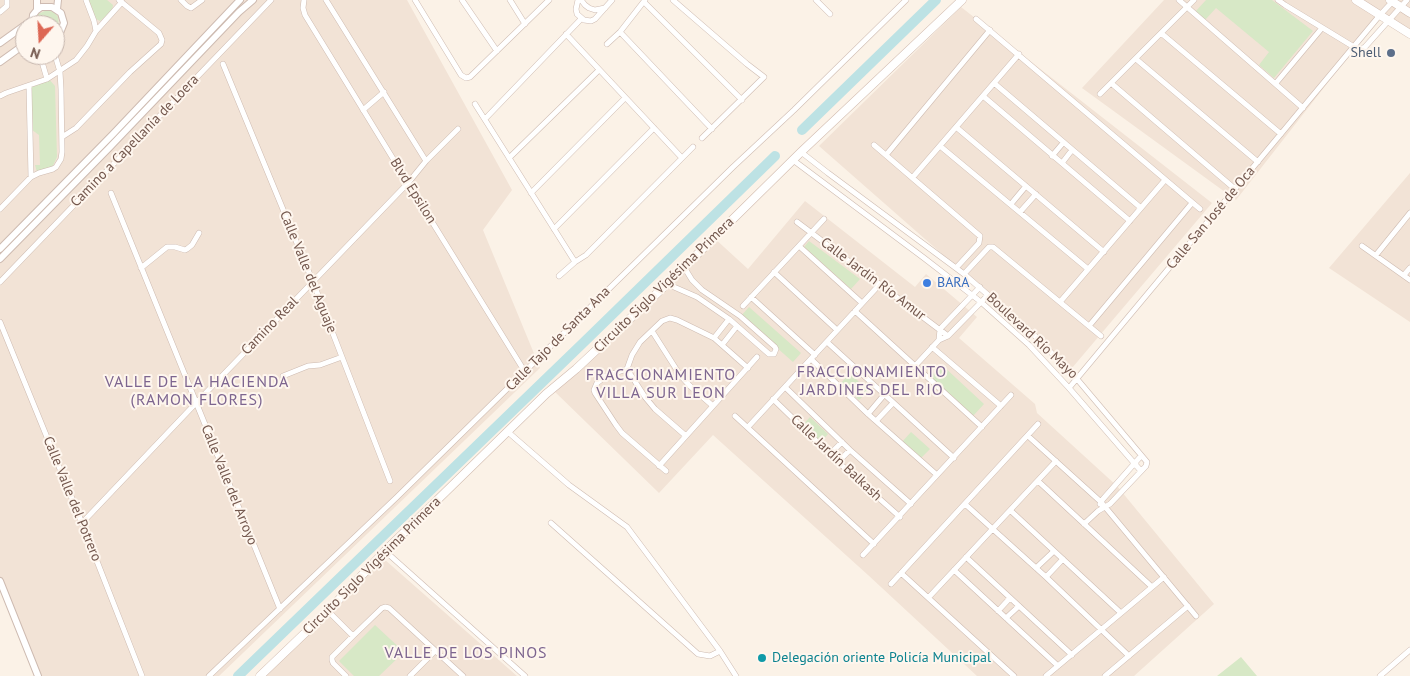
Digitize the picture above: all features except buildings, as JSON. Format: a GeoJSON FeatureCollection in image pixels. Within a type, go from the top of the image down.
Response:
{"type":"FeatureCollection","features":[{"type":"Feature","properties":{"kind":"main road","name":"Circuito Siglo Vigésima Primera"},"geometry":{"type":"LineString","coordinates":[[260,676],[546,394],[576,370],[667,284],[801,152],[962,0]]}},
{"type":"Feature","properties":{"kind":"main road"},"geometry":{"type":"LineString","coordinates":[[1356,0],[1410,34]]}},
{"type":"Feature","properties":{"kind":"main road"},"geometry":{"type":"LineString","coordinates":[[1392,1],[1410,12]]}},
{"type":"Feature","properties":{"kind":"street"},"geometry":{"type":"LineString","coordinates":[[0,12],[7,6],[7,0]]}},
{"type":"Feature","properties":{"kind":"street"},"geometry":{"type":"LineString","coordinates":[[35,15],[37,0]]}},
{"type":"Feature","properties":{"kind":"street"},"geometry":{"type":"LineString","coordinates":[[57,9],[58,0]]}},
{"type":"Feature","properties":{"kind":"street"},"geometry":{"type":"LineString","coordinates":[[86,0],[96,31]]}},
{"type":"Feature","properties":{"kind":"street"},"geometry":{"type":"LineString","coordinates":[[181,0],[191,8],[202,0]]}},
{"type":"Feature","properties":{"kind":"street"},"geometry":{"type":"LineString","coordinates":[[0,249],[113,134],[240,0]]}},
{"type":"Feature","properties":{"kind":"street"},"geometry":{"type":"LineString","coordinates":[[0,259],[252,0]]}},
{"type":"Feature","properties":{"kind":"street","name":"Camino a Capellanía de Loera"},"geometry":{"type":"LineString","coordinates":[[0,282],[271,0]]}},
{"type":"Feature","properties":{"kind":"street","name":"Blvd Epsilon"},"geometry":{"type":"LineString","coordinates":[[304,0],[303,8],[363,110],[525,372]]}},
{"type":"Feature","properties":{"kind":"street","name":"Blvd Epsilon"},"geometry":{"type":"LineString","coordinates":[[326,0],[426,161]]}},
{"type":"Feature","properties":{"kind":"street"},"geometry":{"type":"LineString","coordinates":[[416,0],[464,78],[470,77],[549,0]]}},
{"type":"Feature","properties":{"kind":"street"},"geometry":{"type":"LineString","coordinates":[[462,0],[497,51]]}},
{"type":"Feature","properties":{"kind":"street"},"geometry":{"type":"LineString","coordinates":[[510,0],[524,24]]}},
{"type":"Feature","properties":{"kind":"street"},"geometry":{"type":"LineString","coordinates":[[605,8],[595,10],[589,8],[580,0],[576,9],[581,19],[591,21],[595,19],[605,8],[612,0]]}},
{"type":"Feature","properties":{"kind":"street"},"geometry":{"type":"LineString","coordinates":[[673,0],[764,77],[702,138]]}},
{"type":"Feature","properties":{"kind":"street"},"geometry":{"type":"LineString","coordinates":[[816,0],[830,14]]}},
{"type":"Feature","properties":{"kind":"street","name":"Calle Tajo de Santa Ana"},"geometry":{"type":"LineString","coordinates":[[210,676],[906,0]]}},
{"type":"Feature","properties":{"kind":"street"},"geometry":{"type":"LineString","coordinates":[[1179,0],[1303,108]]}},
{"type":"Feature","properties":{"kind":"street"},"geometry":{"type":"LineString","coordinates":[[1100,94],[1194,0]]}},
{"type":"Feature","properties":{"kind":"street"},"geometry":{"type":"LineString","coordinates":[[1278,0],[1354,47]]}},
{"type":"Feature","properties":{"kind":"street"},"geometry":{"type":"LineString","coordinates":[[1285,6],[1289,0]]}},
{"type":"Feature","properties":{"kind":"street","name":"Calle San José de Oca"},"geometry":{"type":"LineString","coordinates":[[1354,47],[1360,49],[1365,47],[1408,0]]}},
{"type":"Feature","properties":{"kind":"street"},"geometry":{"type":"LineString","coordinates":[[0,96],[47,79],[78,58],[96,31],[121,1],[159,33],[162,40],[161,44],[130,72],[76,128],[62,136]]}},
{"type":"Feature","properties":{"kind":"street"},"geometry":{"type":"LineString","coordinates":[[607,44],[620,32],[644,1],[742,100]]}},
{"type":"Feature","properties":{"kind":"street","name":"Calle San José de Oca"},"geometry":{"type":"LineString","coordinates":[[1069,388],[1392,1]]}},
{"type":"Feature","properties":{"kind":"street"},"geometry":{"type":"LineString","coordinates":[[37,10],[47,6],[57,9],[62,15]]}},
{"type":"Feature","properties":{"kind":"street"},"geometry":{"type":"LineString","coordinates":[[485,119],[581,19]]}},
{"type":"Feature","properties":{"kind":"street"},"geometry":{"type":"LineString","coordinates":[[976,20],[1200,209]]}},
{"type":"Feature","properties":{"kind":"street"},"geometry":{"type":"LineString","coordinates":[[1276,83],[1322,28]]}},
{"type":"Feature","properties":{"kind":"street"},"geometry":{"type":"LineString","coordinates":[[886,155],[990,30]]}},
{"type":"Feature","properties":{"kind":"street"},"geometry":{"type":"LineString","coordinates":[[620,32],[712,129]]}},
{"type":"Feature","properties":{"kind":"street"},"geometry":{"type":"LineString","coordinates":[[0,43],[15,33]]}},
{"type":"Feature","properties":{"kind":"street"},"geometry":{"type":"LineString","coordinates":[[1161,33],[1281,134]]}},
{"type":"Feature","properties":{"kind":"street"},"geometry":{"type":"LineString","coordinates":[[566,34],[682,158]]}},
{"type":"Feature","properties":{"kind":"street"},"geometry":{"type":"LineString","coordinates":[[0,62],[15,51]]}},
{"type":"Feature","properties":{"kind":"street"},"geometry":{"type":"LineString","coordinates":[[913,177],[1018,54]]}},
{"type":"Feature","properties":{"kind":"street"},"geometry":{"type":"LineString","coordinates":[[1136,58],[1258,162]]}},
{"type":"Feature","properties":{"kind":"street","name":"Calle Valle del Aguaje"},"geometry":{"type":"LineString","coordinates":[[223,64],[312,282],[390,481]]}},
{"type":"Feature","properties":{"kind":"street"},"geometry":{"type":"LineString","coordinates":[[43,65],[47,79]]}},
{"type":"Feature","properties":{"kind":"street"},"geometry":{"type":"LineString","coordinates":[[0,209],[31,178],[38,173],[53,169],[60,159],[62,136],[60,72],[58,65]]}},
{"type":"Feature","properties":{"kind":"street"},"geometry":{"type":"LineString","coordinates":[[509,158],[600,70]]}},
{"type":"Feature","properties":{"kind":"street"},"geometry":{"type":"LineString","coordinates":[[994,82],[1141,208]]}},
{"type":"Feature","properties":{"kind":"street"},"geometry":{"type":"LineString","coordinates":[[1111,83],[1235,189]]}},
{"type":"Feature","properties":{"kind":"street"},"geometry":{"type":"LineString","coordinates":[[29,86],[31,178]]}},
{"type":"Feature","properties":{"kind":"street"},"geometry":{"type":"LineString","coordinates":[[363,110],[384,92]]}},
{"type":"Feature","properties":{"kind":"street"},"geometry":{"type":"LineString","coordinates":[[983,96],[1130,221]]}},
{"type":"Feature","properties":{"kind":"street"},"geometry":{"type":"LineString","coordinates":[[531,193],[625,98]]}},
{"type":"Feature","properties":{"kind":"street"},"geometry":{"type":"LineString","coordinates":[[475,104],[575,262]]}},
{"type":"Feature","properties":{"kind":"street"},"geometry":{"type":"LineString","coordinates":[[956,127],[1104,252]]}},
{"type":"Feature","properties":{"kind":"street"},"geometry":{"type":"LineString","coordinates":[[554,229],[654,128]]}},
{"type":"Feature","properties":{"kind":"street","name":"Camino Real"},"geometry":{"type":"LineString","coordinates":[[82,523],[458,129]]}},
{"type":"Feature","properties":{"kind":"street"},"geometry":{"type":"LineString","coordinates":[[1052,156],[1063,142]]}},
{"type":"Feature","properties":{"kind":"street"},"geometry":{"type":"LineString","coordinates":[[874,145],[980,236],[979,243],[956,268]]}},
{"type":"Feature","properties":{"kind":"street"},"geometry":{"type":"LineString","coordinates":[[940,146],[1088,269]]}},
{"type":"Feature","properties":{"kind":"street"},"geometry":{"type":"LineString","coordinates":[[559,276],[586,255],[693,147]]}},
{"type":"Feature","properties":{"kind":"street"},"geometry":{"type":"LineString","coordinates":[[1062,163],[1072,150]]}},
{"type":"Feature","properties":{"kind":"street","name":"Boulevard Río Mayo"},"geometry":{"type":"LineString","coordinates":[[793,160],[981,302],[1069,388],[1141,471],[1146,466],[1147,463],[1077,379],[1034,335],[964,274],[801,152]]}},
{"type":"Feature","properties":{"kind":"street"},"geometry":{"type":"LineString","coordinates":[[1060,302],[1165,180]]}},
{"type":"Feature","properties":{"kind":"street"},"geometry":{"type":"LineString","coordinates":[[1011,204],[1026,186]]}},
{"type":"Feature","properties":{"kind":"street","name":"Calle Valle del Arroyo"},"geometry":{"type":"LineString","coordinates":[[111,193],[280,609]]}},
{"type":"Feature","properties":{"kind":"street"},"geometry":{"type":"LineString","coordinates":[[1020,212],[1036,194]]}},
{"type":"Feature","properties":{"kind":"street"},"geometry":{"type":"LineString","coordinates":[[1089,326],[1192,203]]}},
{"type":"Feature","properties":{"kind":"street"},"geometry":{"type":"LineString","coordinates":[[1376,255],[1410,213]]}},
{"type":"Feature","properties":{"kind":"street"},"geometry":{"type":"LineString","coordinates":[[743,306],[824,219]]}},
{"type":"Feature","properties":{"kind":"street","name":"Calle Jardín Río Amur"},"geometry":{"type":"LineString","coordinates":[[798,222],[948,336]]}},
{"type":"Feature","properties":{"kind":"street"},"geometry":{"type":"LineString","coordinates":[[141,268],[167,247],[175,247],[182,250],[192,246],[199,233]]}},
{"type":"Feature","properties":{"kind":"street"},"geometry":{"type":"LineString","coordinates":[[799,246],[862,303]]}},
{"type":"Feature","properties":{"kind":"street"},"geometry":{"type":"LineString","coordinates":[[1362,246],[1410,280]]}},
{"type":"Feature","properties":{"kind":"street"},"geometry":{"type":"LineString","coordinates":[[964,274],[989,247],[993,247],[1101,336]]}},
{"type":"Feature","properties":{"kind":"street"},"geometry":{"type":"LineString","coordinates":[[667,284],[697,297],[729,319],[769,354],[774,354],[775,347],[740,316],[702,290],[692,280],[684,267]]}},
{"type":"Feature","properties":{"kind":"street"},"geometry":{"type":"LineString","coordinates":[[1404,275],[1410,268]]}},
{"type":"Feature","properties":{"kind":"street"},"geometry":{"type":"LineString","coordinates":[[774,272],[837,330]]}},
{"type":"Feature","properties":{"kind":"street"},"geometry":{"type":"LineString","coordinates":[[748,427],[880,284]]}},
{"type":"Feature","properties":{"kind":"street"},"geometry":{"type":"LineString","coordinates":[[939,340],[940,329],[980,287]]}},
{"type":"Feature","properties":{"kind":"street"},"geometry":{"type":"LineString","coordinates":[[697,297],[702,290]]}},
{"type":"Feature","properties":{"kind":"street"},"geometry":{"type":"LineString","coordinates":[[914,366],[939,340],[948,336],[988,295]]}},
{"type":"Feature","properties":{"kind":"street"},"geometry":{"type":"LineString","coordinates":[[751,297],[868,414],[937,475]]}},
{"type":"Feature","properties":{"kind":"street"},"geometry":{"type":"LineString","coordinates":[[855,311],[982,427]]}},
{"type":"Feature","properties":{"kind":"street"},"geometry":{"type":"LineString","coordinates":[[666,472],[616,425],[598,399],[594,390],[596,383],[602,378],[627,369],[636,348],[662,321],[670,318],[714,338],[748,368]]}},
{"type":"Feature","properties":{"kind":"street"},"geometry":{"type":"LineString","coordinates":[[714,338],[729,319]]}},
{"type":"Feature","properties":{"kind":"street","name":"Calle Valle del Potrero"},"geometry":{"type":"LineString","coordinates":[[0,322],[142,676]]}},
{"type":"Feature","properties":{"kind":"street"},"geometry":{"type":"LineString","coordinates":[[722,345],[737,326]]}},
{"type":"Feature","properties":{"kind":"street"},"geometry":{"type":"LineString","coordinates":[[652,331],[680,375],[713,406]]}},
{"type":"Feature","properties":{"kind":"street"},"geometry":{"type":"LineString","coordinates":[[827,342],[954,458]]}},
{"type":"Feature","properties":{"kind":"street"},"geometry":{"type":"LineString","coordinates":[[932,347],[1001,406]]}},
{"type":"Feature","properties":{"kind":"street"},"geometry":{"type":"LineString","coordinates":[[283,376],[308,366],[320,365],[342,357]]}},
{"type":"Feature","properties":{"kind":"street"},"geometry":{"type":"LineString","coordinates":[[660,466],[757,357]]}},
{"type":"Feature","properties":{"kind":"street"},"geometry":{"type":"LineString","coordinates":[[627,369],[655,409],[686,436]]}},
{"type":"Feature","properties":{"kind":"street","name":"Calle Jardín Balkash"},"geometry":{"type":"LineString","coordinates":[[785,387],[850,450],[911,504]]}},
{"type":"Feature","properties":{"kind":"street"},"geometry":{"type":"LineString","coordinates":[[868,414],[884,395]]}},
{"type":"Feature","properties":{"kind":"street"},"geometry":{"type":"LineString","coordinates":[[863,555],[1011,395]]}},
{"type":"Feature","properties":{"kind":"street","name":"Calle Jardín Balkash"},"geometry":{"type":"LineString","coordinates":[[774,399],[838,462],[900,517]]}},
{"type":"Feature","properties":{"kind":"street"},"geometry":{"type":"LineString","coordinates":[[876,421],[893,403]]}},
{"type":"Feature","properties":{"kind":"street"},"geometry":{"type":"LineString","coordinates":[[735,416],[874,544]]}},
{"type":"Feature","properties":{"kind":"street"},"geometry":{"type":"LineString","coordinates":[[891,584],[1038,424]]}},
{"type":"Feature","properties":{"kind":"street"},"geometry":{"type":"LineString","coordinates":[[508,432],[569,485],[627,527],[720,651],[736,676]]}},
{"type":"Feature","properties":{"kind":"street"},"geometry":{"type":"LineString","coordinates":[[1028,436],[1103,505],[1196,616]]}},
{"type":"Feature","properties":{"kind":"street"},"geometry":{"type":"LineString","coordinates":[[830,454],[842,442]]}},
{"type":"Feature","properties":{"kind":"street"},"geometry":{"type":"LineString","coordinates":[[838,462],[850,450]]}},
{"type":"Feature","properties":{"kind":"street"},"geometry":{"type":"LineString","coordinates":[[1084,524],[1098,511],[1141,456]]}},
{"type":"Feature","properties":{"kind":"street"},"geometry":{"type":"LineString","coordinates":[[929,597],[1056,461]]}},
{"type":"Feature","properties":{"kind":"street"},"geometry":{"type":"LineString","coordinates":[[1103,505],[1110,504],[1141,471]]}},
{"type":"Feature","properties":{"kind":"street"},"geometry":{"type":"LineString","coordinates":[[1038,481],[1152,587]]}},
{"type":"Feature","properties":{"kind":"street"},"geometry":{"type":"LineString","coordinates":[[965,504],[1046,577],[1129,656]]}},
{"type":"Feature","properties":{"kind":"street"},"geometry":{"type":"LineString","coordinates":[[1011,511],[1121,613]]}},
{"type":"Feature","properties":{"kind":"street"},"geometry":{"type":"LineString","coordinates":[[550,524],[698,654],[710,656],[720,651]]}},
{"type":"Feature","properties":{"kind":"street"},"geometry":{"type":"LineString","coordinates":[[385,551],[523,676]]}},
{"type":"Feature","properties":{"kind":"street"},"geometry":{"type":"LineString","coordinates":[[1036,568],[1054,551]]}},
{"type":"Feature","properties":{"kind":"street"},"geometry":{"type":"LineString","coordinates":[[966,557],[1072,654]]}},
{"type":"Feature","properties":{"kind":"street"},"geometry":{"type":"LineString","coordinates":[[1046,577],[1063,559]]}},
{"type":"Feature","properties":{"kind":"street"},"geometry":{"type":"LineString","coordinates":[[954,570],[1058,666]]}},
{"type":"Feature","properties":{"kind":"street"},"geometry":{"type":"LineString","coordinates":[[901,573],[1014,676]]}},
{"type":"Feature","properties":{"kind":"street"},"geometry":{"type":"LineString","coordinates":[[1046,676],[1164,577]]}},
{"type":"Feature","properties":{"kind":"street"},"geometry":{"type":"LineString","coordinates":[[0,581],[38,676]]}},
{"type":"Feature","properties":{"kind":"street"},"geometry":{"type":"LineString","coordinates":[[998,611],[1010,598]]}},
{"type":"Feature","properties":{"kind":"street"},"geometry":{"type":"LineString","coordinates":[[1006,618],[1019,606]]}},
{"type":"Feature","properties":{"kind":"street"},"geometry":{"type":"LineString","coordinates":[[1105,676],[1188,606]]}},
{"type":"Feature","properties":{"kind":"street"},"geometry":{"type":"LineString","coordinates":[[346,676],[332,660],[332,657],[385,607],[389,608],[463,676]]}},
{"type":"Feature","properties":{"kind":"street"},"geometry":{"type":"LineString","coordinates":[[328,611],[353,636]]}},
{"type":"Feature","properties":{"kind":"street"},"geometry":{"type":"LineString","coordinates":[[1380,676],[1410,650]]}},
{"type":"Feature","properties":{"kind":"street"},"geometry":{"type":"LineString","coordinates":[[410,676],[436,651]]}},
{"type":"Feature","properties":{"kind":"shaded area"},"geometry":{"type":"Polygon","coordinates":[[[0,0],[407,0],[512,190],[483,230],[540,368],[219,676],[38,676],[0,579],[0,0]]]}},
{"type":"Feature","properties":{"kind":"shaded area"},"geometry":{"type":"Polygon","coordinates":[[[1164,0],[1410,0],[1410,34],[1380,16],[1236,200],[1082,88],[1164,0]]]}},
{"type":"Feature","properties":{"kind":"shaded area"},"geometry":{"type":"Polygon","coordinates":[[[961,7],[1212,203],[1072,368],[819,146],[961,7]]]}},
{"type":"Feature","properties":{"kind":"shaded area"},"geometry":{"type":"Polygon","coordinates":[[[1410,173],[1410,322],[1329,268],[1410,173]]]}},
{"type":"Feature","properties":{"kind":"shaded area"},"geometry":{"type":"Polygon","coordinates":[[[805,201],[915,287],[926,274],[977,317],[959,338],[1035,404],[1037,413],[1117,486],[1214,604],[1134,676],[977,676],[713,435],[659,493],[553,390],[712,236],[748,269],[805,201]]]}},
{"type":"Feature","properties":{"kind":"shaded area"},"geometry":{"type":"Polygon","coordinates":[[[384,559],[517,676],[261,676],[384,559]]]}},
{"type":"Feature","properties":{"kind":"green space"},"geometry":{"type":"Polygon","coordinates":[[[89,0],[107,0],[113,5],[112,11],[100,21],[94,18],[89,0]]]}},
{"type":"Feature","properties":{"kind":"green space"},"geometry":{"type":"Polygon","coordinates":[[[1206,0],[1272,0],[1313,31],[1274,78],[1259,65],[1269,52],[1216,8],[1205,20],[1195,12],[1206,0]]]}},
{"type":"Feature","properties":{"kind":"green space"},"geometry":{"type":"Polygon","coordinates":[[[47,10],[54,12],[56,15],[38,15],[47,10]]]}},
{"type":"Feature","properties":{"kind":"green space"},"geometry":{"type":"Polygon","coordinates":[[[47,77],[55,86],[57,157],[51,170],[37,172],[35,165],[40,165],[39,135],[28,127],[28,87],[47,77]]]}},
{"type":"Feature","properties":{"kind":"green space"},"geometry":{"type":"Polygon","coordinates":[[[809,241],[860,279],[851,289],[804,247],[809,241]]]}},
{"type":"Feature","properties":{"kind":"green space"},"geometry":{"type":"Polygon","coordinates":[[[749,307],[801,353],[793,362],[741,316],[749,307]]]}},
{"type":"Feature","properties":{"kind":"green space"},"geometry":{"type":"Polygon","coordinates":[[[942,365],[984,404],[973,416],[930,377],[942,365]]]}},
{"type":"Feature","properties":{"kind":"green space"},"geometry":{"type":"Polygon","coordinates":[[[850,373],[868,391],[859,400],[841,383],[850,373]]]}},
{"type":"Feature","properties":{"kind":"green space"},"geometry":{"type":"Polygon","coordinates":[[[810,417],[828,434],[819,444],[801,427],[810,417]]]}},
{"type":"Feature","properties":{"kind":"green space"},"geometry":{"type":"Polygon","coordinates":[[[911,432],[930,449],[920,459],[902,442],[911,432]]]}},
{"type":"Feature","properties":{"kind":"green space"},"geometry":{"type":"Polygon","coordinates":[[[375,625],[404,652],[379,676],[354,676],[339,661],[375,625]]]}},
{"type":"Feature","properties":{"kind":"green space"},"geometry":{"type":"Polygon","coordinates":[[[1241,657],[1257,676],[1217,676],[1241,657]]]}},
{"type":"Feature","properties":{"kind":"waterway"},"geometry":{"type":"LineString","coordinates":[[802,130],[936,0]]}},
{"type":"Feature","properties":{"kind":"waterway"},"geometry":{"type":"LineString","coordinates":[[238,676],[775,156]]}},
{"type":"Feature","properties":{"kind":"place","name":"Shell"},"geometry":{"type":"Point","coordinates":[1391,53]}},
{"type":"Feature","properties":{"kind":"place","name":"BARA"},"geometry":{"type":"Point","coordinates":[927,283]}},
{"type":"Feature","properties":{"kind":"place","name":"Delegación oriente Policía Municipal"},"geometry":{"type":"Point","coordinates":[762,658]}},
{"type":"Feature","properties":{"kind":"district","name":"FRACCIONAMIENTO JARDINES DEL RIO"},"geometry":{"type":"Point","coordinates":[872,381]}},
{"type":"Feature","properties":{"kind":"district","name":"FRACCIONAMIENTO VILLA SUR LEON"},"geometry":{"type":"Point","coordinates":[661,384]}},
{"type":"Feature","properties":{"kind":"district","name":"VALLE DE LA HACIENDA (RAMON FLORES)"},"geometry":{"type":"Point","coordinates":[197,391]}},
{"type":"Feature","properties":{"kind":"district","name":"VALLE DE LOS PINOS"},"geometry":{"type":"Point","coordinates":[466,653]}}]}
